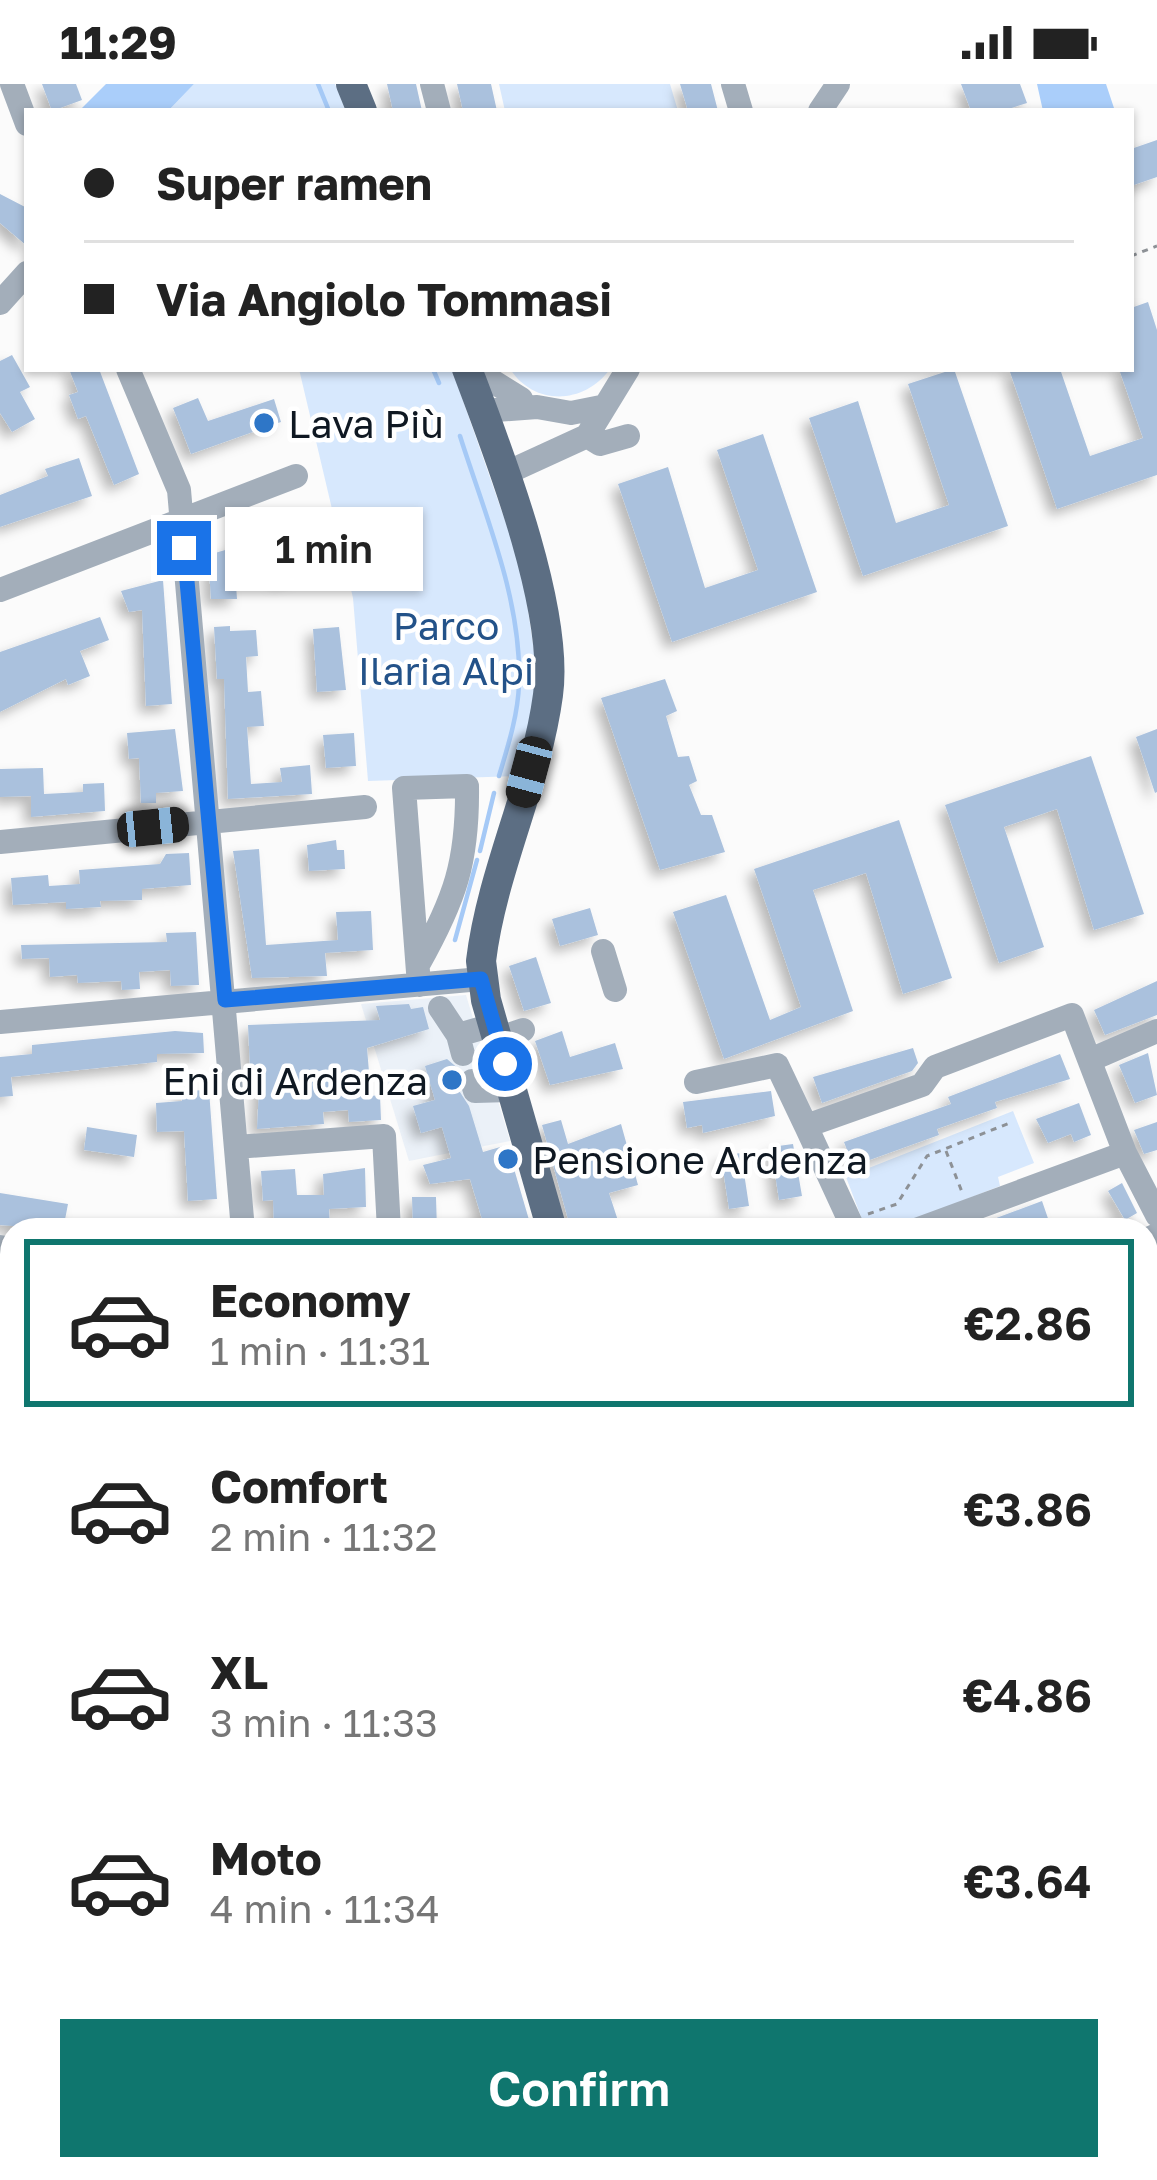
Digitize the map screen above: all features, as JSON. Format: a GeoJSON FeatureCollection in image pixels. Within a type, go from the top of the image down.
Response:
{"type":"FeatureCollection","features":[{"type":"Feature","properties":{"kind":"main road"},"geometry":{"type":"LineString","coordinates":[[471,372],[535,585],[549,685],[483,944],[481,979],[504,1031],[513,1090],[549,1218]]}},
{"type":"Feature","properties":{"kind":"street"},"geometry":{"type":"LineString","coordinates":[[11,84],[24,116]]}},
{"type":"Feature","properties":{"kind":"street"},"geometry":{"type":"LineString","coordinates":[[821,100],[838,84]]}},
{"type":"Feature","properties":{"kind":"street"},"geometry":{"type":"LineString","coordinates":[[0,303],[24,276]]}},
{"type":"Feature","properties":{"kind":"street"},"geometry":{"type":"LineString","coordinates":[[129,372],[179,490],[242,1218]]}},
{"type":"Feature","properties":{"kind":"street"},"geometry":{"type":"LineString","coordinates":[[475,372],[529,403],[571,413],[601,407]]}},
{"type":"Feature","properties":{"kind":"street"},"geometry":{"type":"LineString","coordinates":[[503,372],[529,403]]}},
{"type":"Feature","properties":{"kind":"street"},"geometry":{"type":"LineString","coordinates":[[504,474],[587,436],[626,372]]}},
{"type":"Feature","properties":{"kind":"street"},"geometry":{"type":"LineString","coordinates":[[482,411],[529,403]]}},
{"type":"Feature","properties":{"kind":"street"},"geometry":{"type":"LineString","coordinates":[[587,436],[600,444],[628,436]]}},
{"type":"Feature","properties":{"kind":"street"},"geometry":{"type":"LineString","coordinates":[[0,590],[296,476]]}},
{"type":"Feature","properties":{"kind":"street"},"geometry":{"type":"LineString","coordinates":[[467,786],[468,844],[454,900],[419,975],[404,788],[467,786]]}},
{"type":"Feature","properties":{"kind":"street"},"geometry":{"type":"LineString","coordinates":[[0,842],[365,807]]}},
{"type":"Feature","properties":{"kind":"street"},"geometry":{"type":"LineString","coordinates":[[603,951],[615,990]]}},
{"type":"Feature","properties":{"kind":"street"},"geometry":{"type":"LineString","coordinates":[[0,1022],[419,975],[481,979]]}},
{"type":"Feature","properties":{"kind":"street"},"geometry":{"type":"LineString","coordinates":[[440,1008],[461,1044],[504,1031]]}},
{"type":"Feature","properties":{"kind":"street"},"geometry":{"type":"LineString","coordinates":[[806,1126],[922,1085],[935,1067],[1072,1015],[1124,1153],[1157,1215]]}},
{"type":"Feature","properties":{"kind":"street"},"geometry":{"type":"LineString","coordinates":[[1090,1060],[1157,1030]]}},
{"type":"Feature","properties":{"kind":"street"},"geometry":{"type":"LineString","coordinates":[[696,1082],[777,1065],[848,1218]]}},
{"type":"Feature","properties":{"kind":"street"},"geometry":{"type":"LineString","coordinates":[[472,1081],[475,1091],[513,1090]]}},
{"type":"Feature","properties":{"kind":"street"},"geometry":{"type":"LineString","coordinates":[[236,1147],[384,1136],[388,1218]]}},
{"type":"Feature","properties":{"kind":"street"},"geometry":{"type":"LineString","coordinates":[[948,1218],[1124,1153]]}},
{"type":"Feature","properties":{"kind":"path"},"geometry":{"type":"LineString","coordinates":[[866,1218],[896,1204],[927,1156],[1012,1122]]}},
{"type":"Feature","properties":{"kind":"path"},"geometry":{"type":"LineString","coordinates":[[945,1148],[969,1210]]}},
{"type":"Feature","properties":{"kind":"shaded area"},"geometry":{"type":"Polygon","coordinates":[[[106,84],[194,84],[171,108],[82,108],[106,84]]]}},
{"type":"Feature","properties":{"kind":"shaded area"},"geometry":{"type":"Polygon","coordinates":[[[1037,84],[1106,84],[1114,108],[1042,108],[1037,84]]]}},
{"type":"Feature","properties":{"kind":"shaded area"},"geometry":{"type":"Polygon","coordinates":[[[466,995],[510,1141],[409,1161],[361,1004],[466,995]]]}},
{"type":"Feature","properties":{"kind":"green space"},"geometry":{"type":"Polygon","coordinates":[[[194,84],[335,84],[345,108],[171,108],[194,84]]]}},
{"type":"Feature","properties":{"kind":"green space"},"geometry":{"type":"Polygon","coordinates":[[[499,84],[670,84],[677,108],[504,108],[499,84]]]}},
{"type":"Feature","properties":{"kind":"green space","name":"Parco Ilaria Alpi"},"geometry":{"type":"Polygon","coordinates":[[[300,372],[453,372],[522,569],[538,678],[519,776],[368,781],[353,598],[300,372]]]}},
{"type":"Feature","properties":{"kind":"green space"},"geometry":{"type":"Polygon","coordinates":[[[512,372],[608,372],[587,389],[560,396],[546,395],[512,372]]]}},
{"type":"Feature","properties":{"kind":"green space"},"geometry":{"type":"Polygon","coordinates":[[[1013,1111],[1034,1163],[998,1177],[1000,1186],[919,1218],[861,1218],[846,1177],[1013,1111]]]}},
{"type":"Feature","properties":{"kind":"building"},"geometry":{"type":"Polygon","coordinates":[[[42,84],[76,84],[82,100],[51,108],[42,84]]]}},
{"type":"Feature","properties":{"kind":"building"},"geometry":{"type":"Polygon","coordinates":[[[387,84],[416,84],[421,108],[392,108],[387,84]]]}},
{"type":"Feature","properties":{"kind":"building"},"geometry":{"type":"Polygon","coordinates":[[[457,84],[491,84],[496,108],[462,108],[457,84]]]}},
{"type":"Feature","properties":{"kind":"building"},"geometry":{"type":"Polygon","coordinates":[[[680,84],[711,84],[717,108],[687,108],[680,84]]]}},
{"type":"Feature","properties":{"kind":"building"},"geometry":{"type":"Polygon","coordinates":[[[961,84],[1020,84],[1027,103],[1011,108],[970,108],[961,84]]]}},
{"type":"Feature","properties":{"kind":"building"},"geometry":{"type":"Polygon","coordinates":[[[1157,140],[1157,177],[1134,185],[1134,148],[1157,140]]]}},
{"type":"Feature","properties":{"kind":"building"},"geometry":{"type":"Polygon","coordinates":[[[0,194],[24,206],[24,243],[0,223],[0,194]]]}},
{"type":"Feature","properties":{"kind":"building"},"geometry":{"type":"Polygon","coordinates":[[[1148,302],[1157,330],[1157,475],[1057,509],[1010,372],[1061,372],[1090,456],[1143,438],[1120,372],[1134,372],[1134,307],[1148,302]]]}},
{"type":"Feature","properties":{"kind":"building"},"geometry":{"type":"Polygon","coordinates":[[[12,355],[30,387],[20,392],[35,419],[12,432],[0,413],[0,361],[12,355]]]}},
{"type":"Feature","properties":{"kind":"building"},"geometry":{"type":"Polygon","coordinates":[[[70,372],[100,372],[139,474],[114,485],[86,416],[78,419],[69,395],[78,392],[70,372]]]}},
{"type":"Feature","properties":{"kind":"building"},"geometry":{"type":"Polygon","coordinates":[[[955,372],[1008,526],[863,576],[809,418],[858,401],[896,523],[949,505],[908,384],[955,372]]]}},
{"type":"Feature","properties":{"kind":"building"},"geometry":{"type":"Polygon","coordinates":[[[198,398],[208,421],[274,399],[281,422],[191,454],[173,408],[198,398]]]}},
{"type":"Feature","properties":{"kind":"building"},"geometry":{"type":"Polygon","coordinates":[[[763,434],[817,592],[672,642],[618,484],[668,467],[705,588],[758,570],[717,450],[763,434]]]}},
{"type":"Feature","properties":{"kind":"building"},"geometry":{"type":"Polygon","coordinates":[[[79,458],[92,496],[0,527],[0,495],[48,476],[45,469],[79,458]]]}},
{"type":"Feature","properties":{"kind":"building"},"geometry":{"type":"Polygon","coordinates":[[[294,530],[308,570],[278,580],[269,556],[235,571],[237,599],[211,599],[208,555],[294,530]]]}},
{"type":"Feature","properties":{"kind":"building"},"geometry":{"type":"Polygon","coordinates":[[[163,580],[172,704],[146,706],[142,610],[129,612],[121,591],[163,580]]]}},
{"type":"Feature","properties":{"kind":"building"},"geometry":{"type":"Polygon","coordinates":[[[100,617],[109,640],[80,651],[90,676],[68,685],[66,679],[0,712],[0,652],[100,617]]]}},
{"type":"Feature","properties":{"kind":"building"},"geometry":{"type":"Polygon","coordinates":[[[230,626],[230,631],[256,630],[258,656],[246,657],[248,692],[261,691],[264,726],[247,727],[251,784],[282,782],[280,768],[310,765],[312,794],[228,799],[224,679],[217,679],[214,627],[230,626]]]}},
{"type":"Feature","properties":{"kind":"building"},"geometry":{"type":"Polygon","coordinates":[[[339,627],[346,690],[317,692],[313,629],[339,627]]]}},
{"type":"Feature","properties":{"kind":"building"},"geometry":{"type":"Polygon","coordinates":[[[665,679],[677,711],[666,716],[678,757],[689,756],[697,781],[689,785],[701,815],[712,815],[725,852],[660,870],[601,698],[665,679]]]}},
{"type":"Feature","properties":{"kind":"building"},"geometry":{"type":"Polygon","coordinates":[[[175,729],[183,791],[156,793],[156,803],[141,803],[139,758],[129,759],[127,733],[175,729]]]}},
{"type":"Feature","properties":{"kind":"building"},"geometry":{"type":"Polygon","coordinates":[[[1157,729],[1157,792],[1155,793],[1136,737],[1157,729]]]}},
{"type":"Feature","properties":{"kind":"building"},"geometry":{"type":"Polygon","coordinates":[[[354,733],[356,766],[326,768],[323,735],[354,733]]]}},
{"type":"Feature","properties":{"kind":"building"},"geometry":{"type":"Polygon","coordinates":[[[1091,756],[1144,914],[1094,930],[1057,809],[1004,827],[1044,947],[999,963],[945,805],[1091,756]]]}},
{"type":"Feature","properties":{"kind":"building"},"geometry":{"type":"Polygon","coordinates":[[[43,768],[44,794],[83,792],[83,784],[104,783],[105,811],[31,817],[31,796],[0,797],[0,769],[43,768]]]}},
{"type":"Feature","properties":{"kind":"building"},"geometry":{"type":"Polygon","coordinates":[[[899,820],[952,978],[903,994],[866,873],[813,890],[853,1011],[724,1059],[673,912],[726,895],[770,1020],[801,1007],[754,869],[899,820]]]}},
{"type":"Feature","properties":{"kind":"building"},"geometry":{"type":"Polygon","coordinates":[[[336,840],[337,850],[344,850],[345,869],[309,871],[307,845],[336,840]]]}},
{"type":"Feature","properties":{"kind":"building"},"geometry":{"type":"Polygon","coordinates":[[[259,849],[266,945],[338,940],[336,912],[371,911],[373,950],[325,953],[327,976],[252,978],[233,851],[259,849]]]}},
{"type":"Feature","properties":{"kind":"building"},"geometry":{"type":"Polygon","coordinates":[[[189,853],[191,885],[142,889],[142,900],[100,901],[101,907],[66,909],[66,902],[13,905],[11,878],[48,875],[49,886],[80,884],[79,870],[160,864],[166,854],[189,853]]]}},
{"type":"Feature","properties":{"kind":"building"},"geometry":{"type":"Polygon","coordinates":[[[590,908],[598,935],[560,946],[552,919],[590,908]]]}},
{"type":"Feature","properties":{"kind":"building"},"geometry":{"type":"Polygon","coordinates":[[[196,932],[199,985],[171,986],[170,970],[139,972],[140,989],[122,990],[121,981],[78,983],[77,975],[50,977],[49,958],[22,959],[21,945],[167,942],[166,933],[196,932]]]}},
{"type":"Feature","properties":{"kind":"building"},"geometry":{"type":"Polygon","coordinates":[[[536,957],[551,1003],[524,1011],[509,966],[536,957]]]}},
{"type":"Feature","properties":{"kind":"building"},"geometry":{"type":"Polygon","coordinates":[[[1157,981],[1157,1015],[1105,1035],[1094,1010],[1157,981]]]}},
{"type":"Feature","properties":{"kind":"building"},"geometry":{"type":"Polygon","coordinates":[[[409,1004],[411,1009],[423,1007],[429,1029],[367,1048],[371,1096],[380,1095],[381,1120],[349,1122],[348,1110],[323,1112],[324,1124],[257,1129],[260,1068],[250,1068],[248,1025],[380,1020],[376,1006],[409,1004]]]}},
{"type":"Feature","properties":{"kind":"building"},"geometry":{"type":"Polygon","coordinates":[[[175,1031],[203,1033],[204,1053],[157,1054],[157,1062],[11,1077],[13,1096],[0,1097],[0,1057],[32,1054],[32,1045],[175,1031]]]}},
{"type":"Feature","properties":{"kind":"building"},"geometry":{"type":"Polygon","coordinates":[[[562,1031],[570,1057],[615,1043],[623,1069],[550,1085],[535,1041],[562,1031]]]}},
{"type":"Feature","properties":{"kind":"building"},"geometry":{"type":"Polygon","coordinates":[[[913,1048],[918,1063],[912,1071],[822,1103],[813,1077],[913,1048]]]}},
{"type":"Feature","properties":{"kind":"building"},"geometry":{"type":"Polygon","coordinates":[[[1148,1053],[1157,1095],[1135,1103],[1119,1065],[1148,1053]]]}},
{"type":"Feature","properties":{"kind":"building"},"geometry":{"type":"Polygon","coordinates":[[[1060,1054],[1070,1079],[995,1102],[997,1108],[937,1129],[939,1135],[853,1166],[844,1142],[951,1104],[948,1097],[1060,1054]]]}},
{"type":"Feature","properties":{"kind":"building"},"geometry":{"type":"Polygon","coordinates":[[[447,1059],[460,1070],[456,1086],[469,1106],[483,1152],[507,1145],[528,1218],[482,1218],[470,1179],[430,1184],[423,1165],[451,1158],[442,1127],[421,1133],[413,1106],[435,1100],[425,1066],[447,1059]]]}},
{"type":"Feature","properties":{"kind":"building"},"geometry":{"type":"Polygon","coordinates":[[[209,1090],[217,1199],[188,1201],[184,1131],[157,1132],[156,1103],[182,1101],[181,1091],[209,1090]]]}},
{"type":"Feature","properties":{"kind":"building"},"geometry":{"type":"Polygon","coordinates":[[[771,1091],[775,1116],[703,1133],[702,1125],[687,1128],[683,1102],[771,1091]]]}},
{"type":"Feature","properties":{"kind":"building"},"geometry":{"type":"Polygon","coordinates":[[[1079,1103],[1091,1135],[1074,1142],[1071,1134],[1048,1143],[1036,1119],[1079,1103]]]}},
{"type":"Feature","properties":{"kind":"building"},"geometry":{"type":"Polygon","coordinates":[[[561,1120],[568,1144],[621,1124],[638,1185],[609,1193],[617,1218],[568,1218],[542,1125],[561,1120]]]}},
{"type":"Feature","properties":{"kind":"building"},"geometry":{"type":"Polygon","coordinates":[[[1157,1122],[1157,1150],[1144,1154],[1134,1130],[1157,1122]]]}},
{"type":"Feature","properties":{"kind":"building"},"geometry":{"type":"Polygon","coordinates":[[[87,1127],[137,1135],[134,1157],[84,1150],[87,1127]]]}},
{"type":"Feature","properties":{"kind":"building"},"geometry":{"type":"Polygon","coordinates":[[[793,1144],[802,1196],[779,1200],[771,1147],[793,1144]]]}},
{"type":"Feature","properties":{"kind":"building"},"geometry":{"type":"Polygon","coordinates":[[[741,1153],[749,1206],[729,1209],[721,1156],[741,1153]]]}},
{"type":"Feature","properties":{"kind":"building"},"geometry":{"type":"Polygon","coordinates":[[[365,1168],[366,1207],[329,1209],[329,1218],[274,1218],[273,1200],[263,1201],[261,1171],[295,1169],[297,1195],[324,1195],[323,1174],[365,1168]]]}},
{"type":"Feature","properties":{"kind":"building"},"geometry":{"type":"Polygon","coordinates":[[[1122,1183],[1137,1213],[1124,1218],[1108,1191],[1122,1183]]]}},
{"type":"Feature","properties":{"kind":"building"},"geometry":{"type":"Polygon","coordinates":[[[0,1193],[68,1204],[65,1218],[0,1218],[0,1193]]]}},
{"type":"Feature","properties":{"kind":"building"},"geometry":{"type":"Polygon","coordinates":[[[412,1197],[436,1197],[437,1218],[413,1218],[412,1197]]]}},
{"type":"Feature","properties":{"kind":"building"},"geometry":{"type":"Polygon","coordinates":[[[1042,1201],[1048,1218],[996,1218],[1042,1201]]]}},
{"type":"Feature","properties":{"kind":"waterway"},"geometry":{"type":"LineString","coordinates":[[318,84],[328,108]]}},
{"type":"Feature","properties":{"kind":"waterway"},"geometry":{"type":"LineString","coordinates":[[434,372],[439,383]]}},
{"type":"Feature","properties":{"kind":"waterway"},"geometry":{"type":"LineString","coordinates":[[460,436],[515,621],[517,707],[499,776]]}},
{"type":"Feature","properties":{"kind":"waterway"},"geometry":{"type":"LineString","coordinates":[[480,851],[494,793]]}},
{"type":"Feature","properties":{"kind":"waterway"},"geometry":{"type":"LineString","coordinates":[[455,940],[477,860]]}},
{"type":"Feature","properties":{"kind":"place","name":"Lava Più"},"geometry":{"type":"Point","coordinates":[264,423]}},
{"type":"Feature","properties":{"kind":"place","name":"Eni di Ardenza"},"geometry":{"type":"Point","coordinates":[452,1080]}},
{"type":"Feature","properties":{"kind":"place","name":"Pensione Ardenza"},"geometry":{"type":"Point","coordinates":[508,1159]}},
{"type":"Feature","properties":{"kind":"route"},"geometry":{"type":"LineString","coordinates":[[184,548],[225,1000],[481,979],[505,1064]]}}]}
